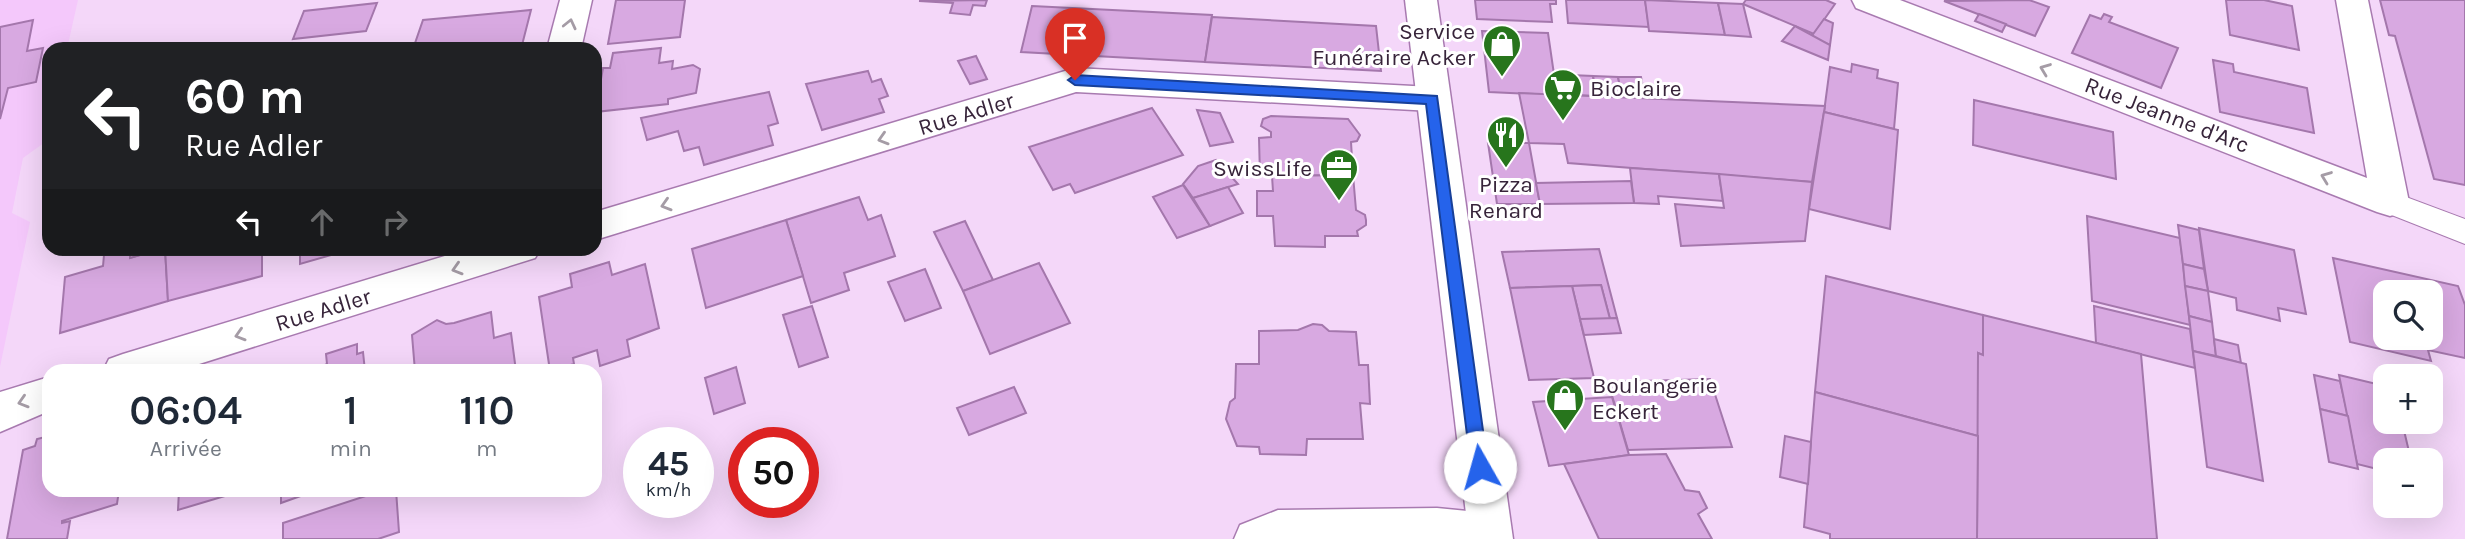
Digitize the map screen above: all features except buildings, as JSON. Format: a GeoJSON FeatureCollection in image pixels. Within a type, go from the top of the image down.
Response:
{"type":"FeatureCollection","features":[{"type":"Feature","properties":{"kind":"street"},"geometry":{"type":"LineString","coordinates":[[566,42],[576,0]]}},
{"type":"Feature","properties":{"kind":"street"},"geometry":{"type":"LineString","coordinates":[[1256,539],[1278,530],[1437,528],[1489,536],[1421,0]]}},
{"type":"Feature","properties":{"kind":"street","name":"Rue Jeanne d'Arc"},"geometry":{"type":"LineString","coordinates":[[1868,0],[2465,232]]}},
{"type":"Feature","properties":{"kind":"street"},"geometry":{"type":"LineString","coordinates":[[2352,0],[2390,202]]}},
{"type":"Feature","properties":{"kind":"street","name":"Rue Adler"},"geometry":{"type":"LineString","coordinates":[[602,224],[1075,80],[1432,99]]}},
{"type":"Feature","properties":{"kind":"street","name":"Rue Adler"},"geometry":{"type":"LineString","coordinates":[[146,364],[496,256]]}},
{"type":"Feature","properties":{"kind":"street"},"geometry":{"type":"LineString","coordinates":[[0,414],[11,405],[42,396]]}},
{"type":"Feature","properties":{"kind":"shaded area"},"geometry":{"type":"Polygon","coordinates":[[[0,0],[78,0],[69,42],[42,42],[42,144],[23,158],[12,213],[30,222],[0,367],[0,0]]]}},
{"type":"Feature","properties":{"kind":"place","name":"Service Funéraire Acker"},"geometry":{"type":"Point","coordinates":[1502,78]}},
{"type":"Feature","properties":{"kind":"place","name":"Bioclaire"},"geometry":{"type":"Point","coordinates":[1563,122]}},
{"type":"Feature","properties":{"kind":"place","name":"Pizza Renard"},"geometry":{"type":"Point","coordinates":[1506,169]}},
{"type":"Feature","properties":{"kind":"place","name":"SwissLife"},"geometry":{"type":"Point","coordinates":[1339,202]}},
{"type":"Feature","properties":{"kind":"place","name":"Boulangerie Eckert"},"geometry":{"type":"Point","coordinates":[1565,432]}},
{"type":"Feature","properties":{"kind":"route"},"geometry":{"type":"LineString","coordinates":[[1075,80],[1432,99],[1480,467]]}}]}
